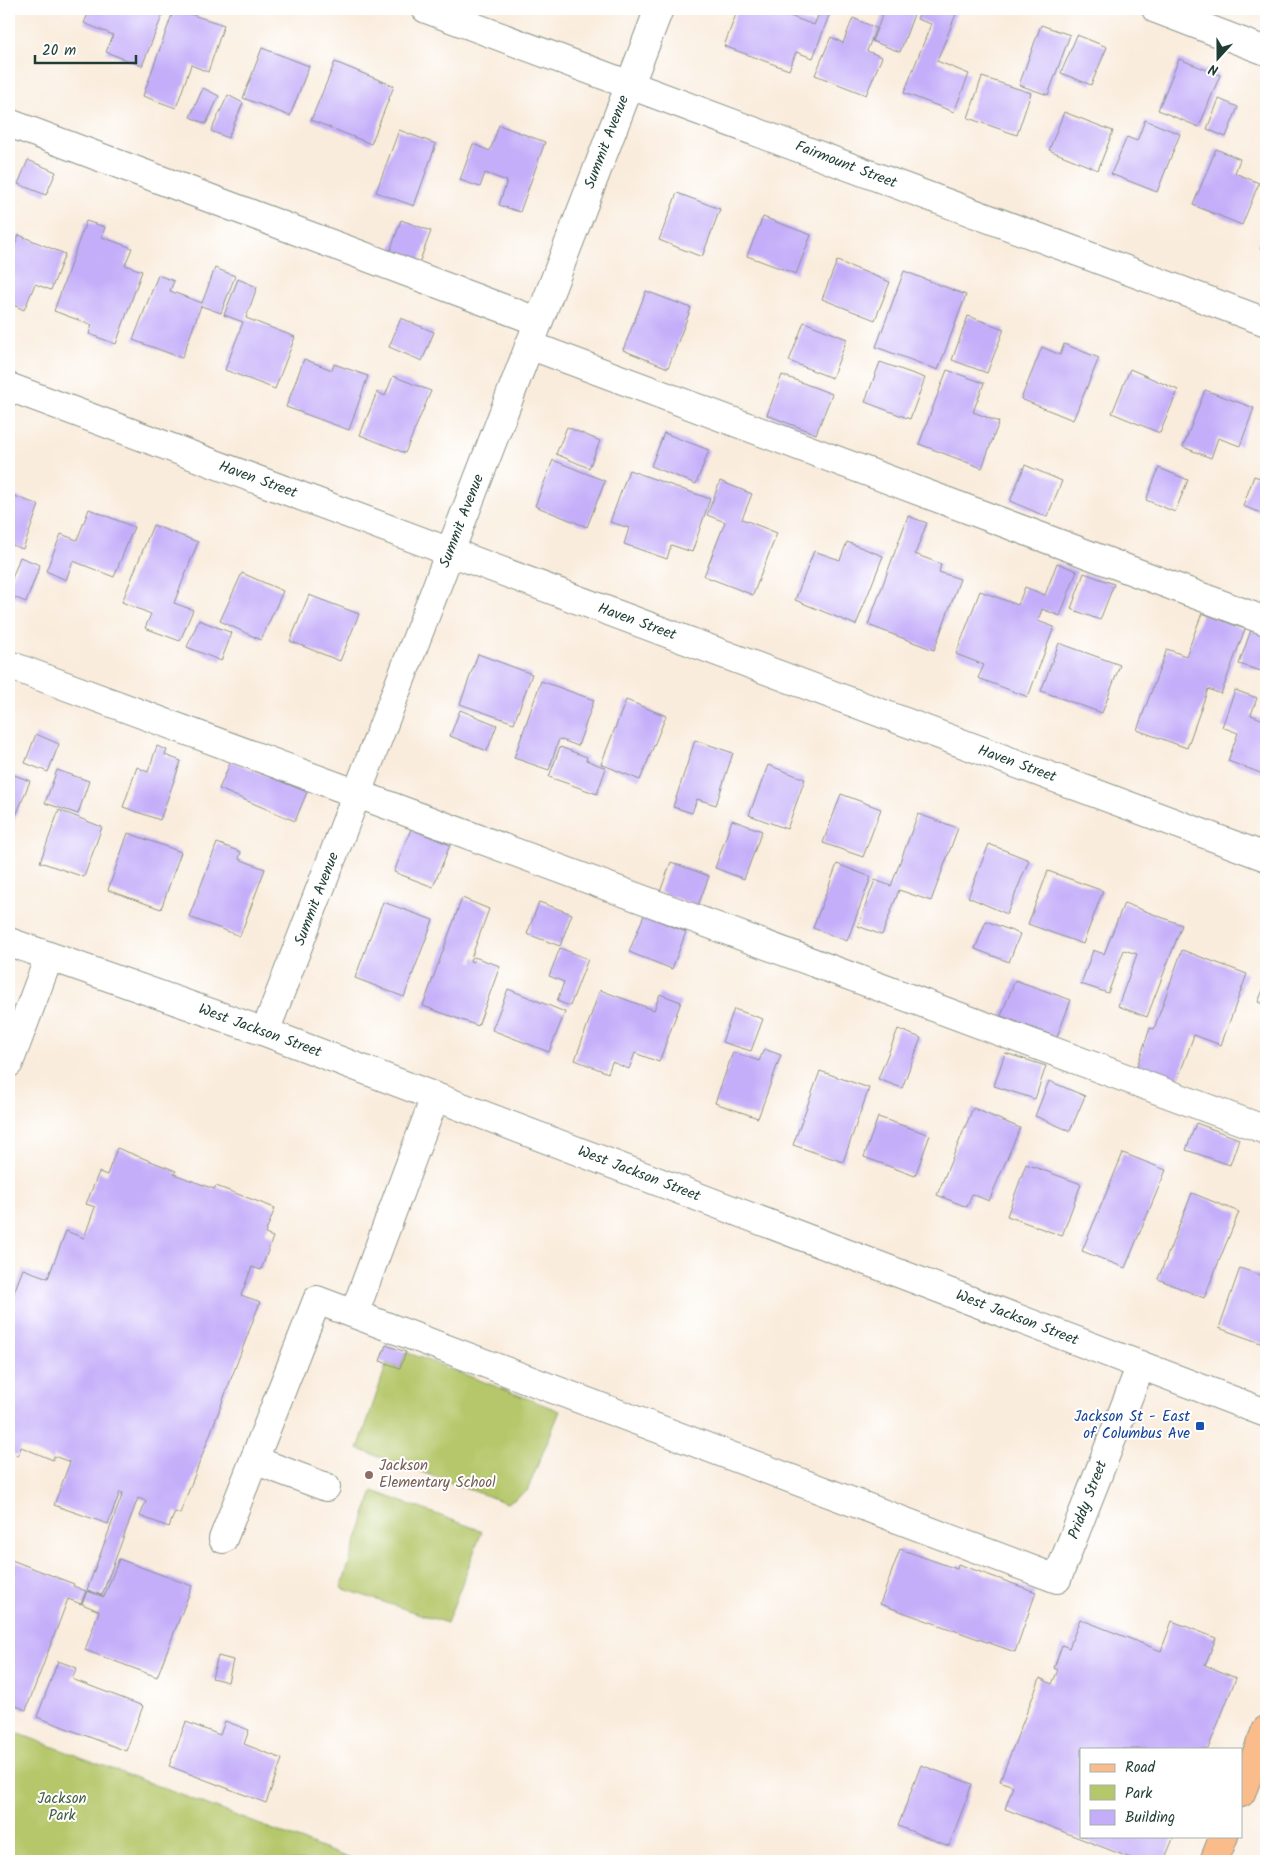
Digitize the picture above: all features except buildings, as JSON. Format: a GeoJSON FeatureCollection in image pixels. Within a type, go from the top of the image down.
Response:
{"type":"FeatureCollection","features":[{"type":"Feature","properties":{"kind":"main road"},"geometry":{"type":"LineString","coordinates":[[1242,1790],[1266,1730]]}},
{"type":"Feature","properties":{"kind":"main road"},"geometry":{"type":"LineString","coordinates":[[1214,1861],[1223,1838]]}},
{"type":"Feature","properties":{"kind":"street","name":"Fairmount Street"},"geometry":{"type":"LineString","coordinates":[[426,9],[1266,322]]}},
{"type":"Feature","properties":{"kind":"street","name":"Summit Avenue"},"geometry":{"type":"LineString","coordinates":[[265,1032],[659,9]]}},
{"type":"Feature","properties":{"kind":"street"},"geometry":{"type":"LineString","coordinates":[[1156,9],[1266,51]]}},
{"type":"Feature","properties":{"kind":"street"},"geometry":{"type":"LineString","coordinates":[[9,123],[533,333],[1266,621]]}},
{"type":"Feature","properties":{"kind":"street","name":"Haven Street"},"geometry":{"type":"LineString","coordinates":[[9,387],[1266,856]]}},
{"type":"Feature","properties":{"kind":"street"},"geometry":{"type":"LineString","coordinates":[[9,665],[1266,1130]]}},
{"type":"Feature","properties":{"kind":"street","name":"West Jackson Street"},"geometry":{"type":"LineString","coordinates":[[9,942],[265,1032],[1266,1413]]}},
{"type":"Feature","properties":{"kind":"street"},"geometry":{"type":"LineString","coordinates":[[9,1063],[49,957]]}},
{"type":"Feature","properties":{"kind":"street"},"geometry":{"type":"LineString","coordinates":[[223,1539],[317,1300],[354,1314],[435,1097]]}},
{"type":"Feature","properties":{"kind":"street","name":"Priddy Street"},"geometry":{"type":"LineString","coordinates":[[354,1314],[1057,1579],[1141,1365]]}},
{"type":"Feature","properties":{"kind":"street"},"geometry":{"type":"LineString","coordinates":[[254,1460],[326,1487]]}},
{"type":"Feature","properties":{"kind":"green space"},"geometry":{"type":"Polygon","coordinates":[[[406,1352],[560,1411],[527,1491],[507,1503],[358,1449],[387,1363],[400,1368],[406,1352]]]}},
{"type":"Feature","properties":{"kind":"green space"},"geometry":{"type":"Polygon","coordinates":[[[373,1491],[482,1531],[447,1623],[341,1588],[373,1491]]]}},
{"type":"Feature","properties":{"kind":"green space","name":"Jackson Park"},"geometry":{"type":"Polygon","coordinates":[[[9,1730],[356,1861],[9,1861],[9,1730]]]}},
{"type":"Feature","properties":{"kind":"place","name":"Jackson St - East of Columbus Ave"},"geometry":{"type":"Point","coordinates":[1200,1426]}},
{"type":"Feature","properties":{"kind":"place","name":"Jackson Elementary School"},"geometry":{"type":"Point","coordinates":[369,1475]}}]}
